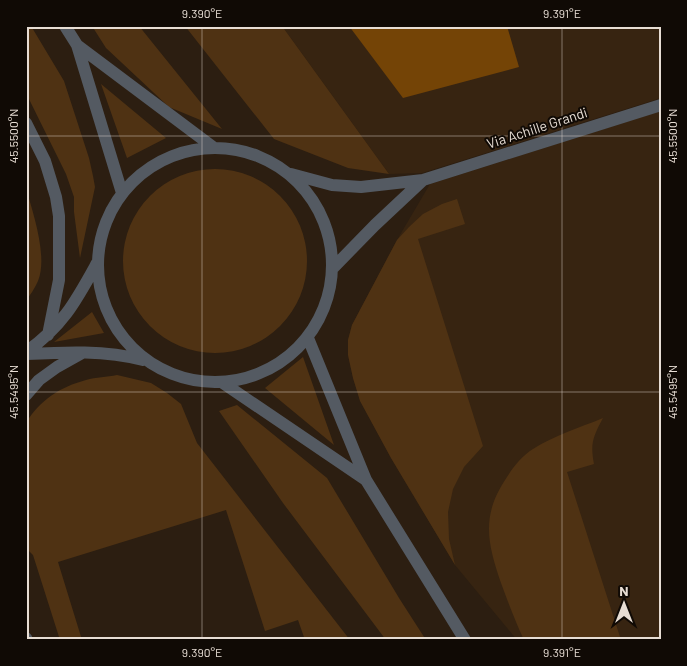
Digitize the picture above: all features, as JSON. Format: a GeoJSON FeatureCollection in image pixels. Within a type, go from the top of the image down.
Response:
{"type":"FeatureCollection","features":[{"type":"Feature","properties":{"kind":"street"},"geometry":{"type":"LineString","coordinates":[[65,26],[77,45],[122,193]]}},
{"type":"Feature","properties":{"kind":"street"},"geometry":{"type":"LineString","coordinates":[[77,45],[213,147]]}},
{"type":"Feature","properties":{"kind":"street","name":"Via Achille Grandi"},"geometry":{"type":"LineString","coordinates":[[291,174],[332,185],[361,187],[423,180],[661,105]]}},
{"type":"Feature","properties":{"kind":"street"},"geometry":{"type":"LineString","coordinates":[[26,123],[44,161],[56,197],[59,216],[59,280],[48,335]]}},
{"type":"Feature","properties":{"kind":"street"},"geometry":{"type":"LineString","coordinates":[[26,353],[109,353],[147,362],[183,378],[203,383],[223,383],[255,376],[284,361],[308,338],[326,305],[333,268],[329,233],[314,201],[291,174],[273,162],[254,154],[213,147],[179,153],[147,169],[122,193],[104,225],[97,263],[100,294],[113,325],[125,342],[147,362]]}},
{"type":"Feature","properties":{"kind":"street","name":"Via Achille Grandi"},"geometry":{"type":"LineString","coordinates":[[333,268],[423,180]]}},
{"type":"Feature","properties":{"kind":"street"},"geometry":{"type":"LineString","coordinates":[[26,353],[41,342],[61,322],[76,301],[97,263]]}},
{"type":"Feature","properties":{"kind":"street"},"geometry":{"type":"LineString","coordinates":[[308,338],[366,480],[465,640]]}},
{"type":"Feature","properties":{"kind":"street"},"geometry":{"type":"LineString","coordinates":[[26,395],[39,380],[82,353]]}},
{"type":"Feature","properties":{"kind":"street"},"geometry":{"type":"LineString","coordinates":[[223,383],[366,480]]}},
{"type":"Feature","properties":{"kind":"shaded area"},"geometry":{"type":"Polygon","coordinates":[[[26,26],[31,26],[64,81],[89,158],[95,187],[80,258],[74,197],[66,174],[26,93],[26,26]]]}},
{"type":"Feature","properties":{"kind":"shaded area"},"geometry":{"type":"Polygon","coordinates":[[[92,26],[139,26],[222,129],[169,107],[106,48],[92,26]]]}},
{"type":"Feature","properties":{"kind":"shaded area"},"geometry":{"type":"Polygon","coordinates":[[[185,26],[282,26],[389,174],[348,168],[274,139],[185,26]]]}},
{"type":"Feature","properties":{"kind":"shaded area"},"geometry":{"type":"Polygon","coordinates":[[[282,26],[661,26],[661,98],[422,173],[389,174],[282,26]]]}},
{"type":"Feature","properties":{"kind":"shaded area"},"geometry":{"type":"Polygon","coordinates":[[[101,84],[166,138],[127,158],[101,84]]]}},
{"type":"Feature","properties":{"kind":"shaded area"},"geometry":{"type":"Polygon","coordinates":[[[661,111],[661,640],[517,640],[455,565],[391,458],[360,400],[348,355],[348,340],[352,325],[397,240],[430,184],[661,111]]]}},
{"type":"Feature","properties":{"kind":"shaded area"},"geometry":{"type":"Polygon","coordinates":[[[215,169],[233,171],[250,176],[280,196],[300,226],[305,243],[307,261],[305,279],[300,296],[280,326],[250,346],[233,351],[215,353],[197,351],[180,346],[150,326],[130,296],[125,279],[123,261],[125,243],[130,226],[150,196],[180,176],[197,171],[215,169]]]}},
{"type":"Feature","properties":{"kind":"shaded area"},"geometry":{"type":"Polygon","coordinates":[[[26,188],[36,222],[41,271],[34,289],[26,301],[26,188]]]}},
{"type":"Feature","properties":{"kind":"shaded area"},"geometry":{"type":"Polygon","coordinates":[[[457,199],[465,224],[418,239],[483,446],[464,467],[453,489],[448,512],[449,539],[455,565],[391,458],[360,401],[348,355],[348,340],[352,325],[397,240],[423,214],[457,199]]]}},
{"type":"Feature","properties":{"kind":"shaded area"},"geometry":{"type":"Polygon","coordinates":[[[92,312],[104,333],[54,342],[92,312]]]}},
{"type":"Feature","properties":{"kind":"shaded area"},"geometry":{"type":"Polygon","coordinates":[[[303,357],[334,445],[265,388],[303,357]]]}},
{"type":"Feature","properties":{"kind":"shaded area"},"geometry":{"type":"Polygon","coordinates":[[[117,375],[151,383],[181,404],[197,443],[350,640],[305,640],[298,620],[265,631],[226,510],[58,562],[82,640],[60,640],[33,555],[26,548],[26,423],[44,401],[68,386],[94,378],[117,375]]]}},
{"type":"Feature","properties":{"kind":"shaded area"},"geometry":{"type":"Polygon","coordinates":[[[237,405],[327,478],[426,640],[386,640],[283,503],[219,411],[237,405]]]}},
{"type":"Feature","properties":{"kind":"shaded area"},"geometry":{"type":"Polygon","coordinates":[[[603,418],[593,440],[594,464],[567,472],[621,640],[524,640],[492,554],[489,529],[493,504],[510,473],[529,452],[558,436],[603,418]]]}},
{"type":"Feature","properties":{"kind":"building"},"geometry":{"type":"Polygon","coordinates":[[[349,26],[507,26],[519,67],[403,98],[349,26]]]}}]}
